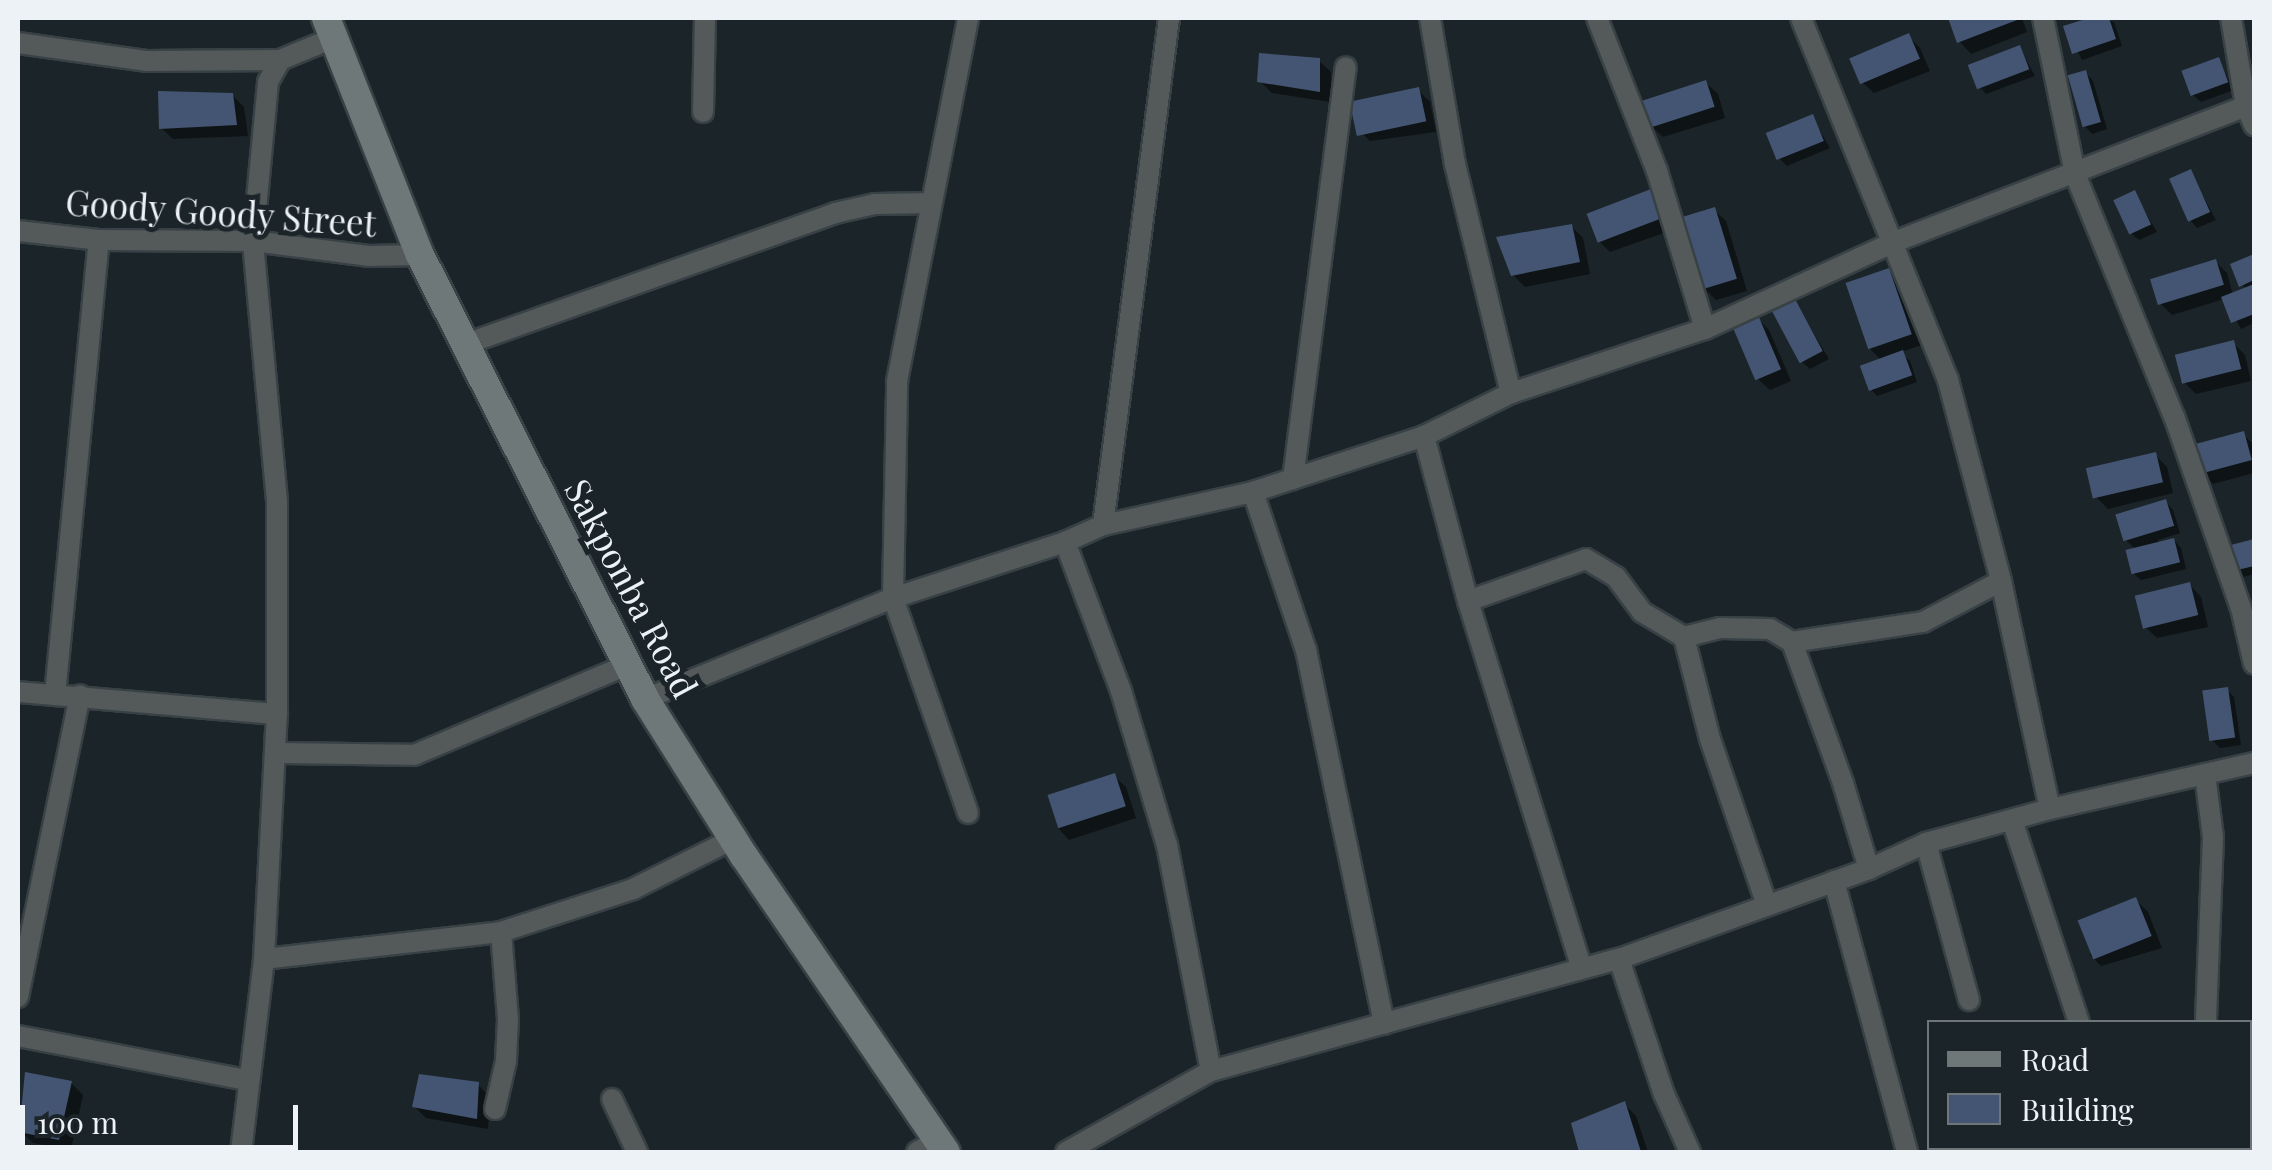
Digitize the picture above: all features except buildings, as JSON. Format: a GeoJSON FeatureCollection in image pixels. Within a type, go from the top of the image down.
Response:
{"type":"FeatureCollection","features":[{"type":"Feature","properties":{"kind":"main road","name":"Sakponba Road"},"geometry":{"type":"LineString","coordinates":[[330,28],[420,255],[626,665],[733,840],[934,1148]]}},
{"type":"Feature","properties":{"kind":"street"},"geometry":{"type":"LineString","coordinates":[[703,112],[705,18]]}},
{"type":"Feature","properties":{"kind":"street"},"geometry":{"type":"LineString","coordinates":[[968,18],[897,381],[892,598],[968,813]]}},
{"type":"Feature","properties":{"kind":"street"},"geometry":{"type":"LineString","coordinates":[[1103,525],[1169,18]]}},
{"type":"Feature","properties":{"kind":"street"},"geometry":{"type":"LineString","coordinates":[[1430,18],[1454,164],[1511,393]]}},
{"type":"Feature","properties":{"kind":"street"},"geometry":{"type":"LineString","coordinates":[[1597,18],[1657,171],[1705,329]]}},
{"type":"Feature","properties":{"kind":"street"},"geometry":{"type":"LineString","coordinates":[[1801,18],[1948,380],[2001,581],[2050,809]]}},
{"type":"Feature","properties":{"kind":"street"},"geometry":{"type":"LineString","coordinates":[[2043,18],[2075,174],[2174,416],[2241,608],[2254,664]]}},
{"type":"Feature","properties":{"kind":"street"},"geometry":{"type":"LineString","coordinates":[[645,699],[892,598],[1066,542],[1103,525],[1253,492],[1424,436],[1511,393],[1705,329],[1894,242],[2252,111],[2231,18]]}},
{"type":"Feature","properties":{"kind":"street"},"geometry":{"type":"LineString","coordinates":[[241,1152],[264,959],[277,714],[277,501],[252,240],[268,82],[280,60],[330,28]]}},
{"type":"Feature","properties":{"kind":"street"},"geometry":{"type":"LineString","coordinates":[[18,43],[146,61],[280,60]]}},
{"type":"Feature","properties":{"kind":"street"},"geometry":{"type":"LineString","coordinates":[[1293,479],[1346,67]]}},
{"type":"Feature","properties":{"kind":"street"},"geometry":{"type":"LineString","coordinates":[[463,345],[835,213],[875,204],[931,203]]}},
{"type":"Feature","properties":{"kind":"street","name":"Goody Goody Street"},"geometry":{"type":"LineString","coordinates":[[18,231],[100,240],[252,240],[368,256],[420,255]]}},
{"type":"Feature","properties":{"kind":"street"},"geometry":{"type":"LineString","coordinates":[[55,694],[100,240]]}},
{"type":"Feature","properties":{"kind":"street"},"geometry":{"type":"LineString","coordinates":[[1424,436],[1468,601],[1580,966]]}},
{"type":"Feature","properties":{"kind":"street"},"geometry":{"type":"LineString","coordinates":[[1253,492],[1306,650],[1384,1024]]}},
{"type":"Feature","properties":{"kind":"street"},"geometry":{"type":"LineString","coordinates":[[1066,542],[1121,691],[1167,845],[1211,1071]]}},
{"type":"Feature","properties":{"kind":"street"},"geometry":{"type":"LineString","coordinates":[[1468,601],[1586,560],[1616,577],[1642,612],[1684,637],[1720,628],[1770,629],[1792,642],[1844,783],[1869,869]]}},
{"type":"Feature","properties":{"kind":"street"},"geometry":{"type":"LineString","coordinates":[[1792,642],[1923,622],[2001,581]]}},
{"type":"Feature","properties":{"kind":"street"},"geometry":{"type":"LineString","coordinates":[[1684,637],[1710,739],[1766,903]]}},
{"type":"Feature","properties":{"kind":"street"},"geometry":{"type":"LineString","coordinates":[[275,753],[414,755],[626,665]]}},
{"type":"Feature","properties":{"kind":"street"},"geometry":{"type":"LineString","coordinates":[[18,692],[277,714]]}},
{"type":"Feature","properties":{"kind":"street"},"geometry":{"type":"LineString","coordinates":[[18,996],[80,696]]}},
{"type":"Feature","properties":{"kind":"street"},"geometry":{"type":"LineString","coordinates":[[1066,1152],[1211,1071],[1580,966],[1619,959],[1869,869],[1926,843],[2050,809],[2254,763]]}},
{"type":"Feature","properties":{"kind":"street"},"geometry":{"type":"LineString","coordinates":[[2205,774],[2214,837],[2206,1020]]}},
{"type":"Feature","properties":{"kind":"street"},"geometry":{"type":"LineString","coordinates":[[2012,820],[2078,1020]]}},
{"type":"Feature","properties":{"kind":"street"},"geometry":{"type":"LineString","coordinates":[[264,959],[501,932],[633,889],[733,840]]}},
{"type":"Feature","properties":{"kind":"street"},"geometry":{"type":"LineString","coordinates":[[1926,843],[1969,1000]]}},
{"type":"Feature","properties":{"kind":"street"},"geometry":{"type":"LineString","coordinates":[[1834,880],[1907,1152]]}},
{"type":"Feature","properties":{"kind":"street"},"geometry":{"type":"LineString","coordinates":[[495,1108],[506,1061],[508,1019],[501,932]]}},
{"type":"Feature","properties":{"kind":"street"},"geometry":{"type":"LineString","coordinates":[[1619,959],[1664,1094],[1690,1152]]}},
{"type":"Feature","properties":{"kind":"street"},"geometry":{"type":"LineString","coordinates":[[18,1036],[247,1080]]}},
{"type":"Feature","properties":{"kind":"street"},"geometry":{"type":"LineString","coordinates":[[612,1099],[638,1152]]}}]}
